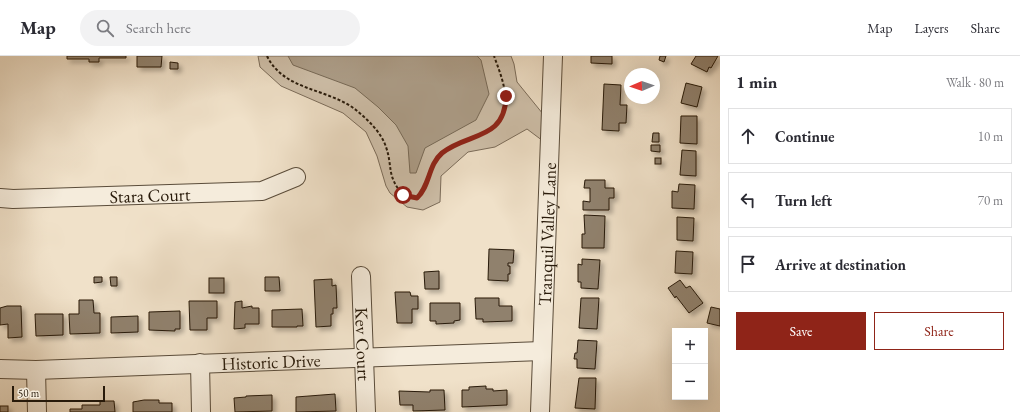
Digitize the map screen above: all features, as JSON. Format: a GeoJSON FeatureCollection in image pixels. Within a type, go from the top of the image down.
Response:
{"type":"FeatureCollection","features":[{"type":"Feature","properties":{"kind":"street","name":"Tranquil Valley Lane"},"geometry":{"type":"LineString","coordinates":[[540,412],[553,56]]}},
{"type":"Feature","properties":{"kind":"street","name":"Stara Court"},"geometry":{"type":"LineString","coordinates":[[0,198],[13,199],[262,191],[296,177]]}},
{"type":"Feature","properties":{"kind":"street","name":"Kev Court"},"geometry":{"type":"LineString","coordinates":[[361,276],[366,412]]}},
{"type":"Feature","properties":{"kind":"street","name":"Historic Drive"},"geometry":{"type":"LineString","coordinates":[[0,369],[36,370],[542,351]]}},
{"type":"Feature","properties":{"kind":"street"},"geometry":{"type":"LineString","coordinates":[[200,363],[201,412]]}},
{"type":"Feature","properties":{"kind":"street"},"geometry":{"type":"LineString","coordinates":[[36,370],[37,412]]}},
{"type":"Feature","properties":{"kind":"path"},"geometry":{"type":"LineString","coordinates":[[267,56],[275,69],[285,77],[300,86],[330,96],[354,109],[375,127],[386,148],[390,171],[396,187],[403,195],[417,198],[424,192],[434,162],[443,152],[492,128],[500,120],[506,109],[506,96],[502,76],[494,56]]}},
{"type":"Feature","properties":{"kind":"shaded area"},"geometry":{"type":"Polygon","coordinates":[[[258,56],[511,56],[517,82],[543,114],[543,141],[527,129],[495,147],[468,152],[441,176],[440,202],[423,210],[407,207],[390,193],[386,186],[377,156],[366,132],[343,113],[281,86],[260,67],[258,56]]]}},
{"type":"Feature","properties":{"kind":"shaded area"},"geometry":{"type":"Polygon","coordinates":[[[288,56],[477,56],[481,60],[489,94],[476,120],[425,148],[416,173],[410,173],[408,146],[396,125],[378,107],[355,88],[293,65],[288,56]]]}},
{"type":"Feature","properties":{"kind":"building"},"geometry":{"type":"Polygon","coordinates":[[[67,56],[126,56],[126,58],[99,58],[99,62],[89,62],[89,59],[67,59],[67,56]]]}},
{"type":"Feature","properties":{"kind":"building"},"geometry":{"type":"Polygon","coordinates":[[[137,56],[162,56],[161,67],[137,67],[137,56]]]}},
{"type":"Feature","properties":{"kind":"building"},"geometry":{"type":"Polygon","coordinates":[[[591,56],[612,56],[612,64],[591,63],[591,56]]]}},
{"type":"Feature","properties":{"kind":"building"},"geometry":{"type":"Polygon","coordinates":[[[660,56],[666,56],[664,62],[659,60],[660,56]]]}},
{"type":"Feature","properties":{"kind":"building"},"geometry":{"type":"Polygon","coordinates":[[[696,56],[718,56],[707,72],[691,64],[696,56]]]}},
{"type":"Feature","properties":{"kind":"building"},"geometry":{"type":"Polygon","coordinates":[[[170,62],[178,63],[178,69],[170,69],[170,62]]]}},
{"type":"Feature","properties":{"kind":"building"},"geometry":{"type":"Polygon","coordinates":[[[686,83],[702,87],[697,107],[681,103],[686,83]]]}},
{"type":"Feature","properties":{"kind":"building"},"geometry":{"type":"Polygon","coordinates":[[[604,84],[621,85],[620,105],[627,105],[626,123],[619,123],[619,131],[602,130],[604,84]]]}},
{"type":"Feature","properties":{"kind":"building"},"geometry":{"type":"Polygon","coordinates":[[[681,116],[697,116],[697,144],[680,143],[681,116]]]}},
{"type":"Feature","properties":{"kind":"building"},"geometry":{"type":"Polygon","coordinates":[[[653,133],[659,133],[659,142],[652,142],[653,133]]]}},
{"type":"Feature","properties":{"kind":"building"},"geometry":{"type":"Polygon","coordinates":[[[651,145],[660,145],[660,152],[651,151],[651,145]]]}},
{"type":"Feature","properties":{"kind":"building"},"geometry":{"type":"Polygon","coordinates":[[[682,150],[696,151],[696,176],[680,175],[682,150]]]}},
{"type":"Feature","properties":{"kind":"building"},"geometry":{"type":"Polygon","coordinates":[[[655,158],[661,158],[661,164],[655,164],[655,158]]]}},
{"type":"Feature","properties":{"kind":"building"},"geometry":{"type":"Polygon","coordinates":[[[585,180],[605,180],[605,188],[614,188],[614,198],[609,198],[609,210],[583,210],[583,201],[590,202],[590,188],[584,188],[585,180]]]}},
{"type":"Feature","properties":{"kind":"building"},"geometry":{"type":"Polygon","coordinates":[[[679,184],[695,185],[694,209],[672,208],[672,191],[678,192],[679,184]]]}},
{"type":"Feature","properties":{"kind":"building"},"geometry":{"type":"Polygon","coordinates":[[[584,215],[605,216],[604,248],[582,248],[582,234],[585,234],[584,215]]]}},
{"type":"Feature","properties":{"kind":"building"},"geometry":{"type":"Polygon","coordinates":[[[677,217],[694,218],[693,241],[677,240],[677,217]]]}},
{"type":"Feature","properties":{"kind":"building"},"geometry":{"type":"Polygon","coordinates":[[[489,249],[514,250],[513,263],[508,263],[508,266],[510,266],[510,274],[508,274],[508,281],[488,280],[489,249]]]}},
{"type":"Feature","properties":{"kind":"building"},"geometry":{"type":"Polygon","coordinates":[[[676,251],[693,252],[692,274],[675,273],[676,251]]]}},
{"type":"Feature","properties":{"kind":"building"},"geometry":{"type":"Polygon","coordinates":[[[582,259],[600,260],[598,289],[581,288],[581,282],[578,282],[578,264],[582,265],[582,259]]]}},
{"type":"Feature","properties":{"kind":"building"},"geometry":{"type":"Polygon","coordinates":[[[439,271],[439,289],[425,289],[424,272],[439,271]]]}},
{"type":"Feature","properties":{"kind":"building"},"geometry":{"type":"Polygon","coordinates":[[[94,277],[102,277],[102,282],[94,283],[94,277]]]}},
{"type":"Feature","properties":{"kind":"building"},"geometry":{"type":"Polygon","coordinates":[[[110,277],[117,277],[117,286],[111,286],[110,277]]]}},
{"type":"Feature","properties":{"kind":"building"},"geometry":{"type":"Polygon","coordinates":[[[265,277],[279,277],[280,291],[265,291],[265,277]]]}},
{"type":"Feature","properties":{"kind":"building"},"geometry":{"type":"Polygon","coordinates":[[[209,278],[224,278],[224,293],[209,293],[209,278]]]}},
{"type":"Feature","properties":{"kind":"building"},"geometry":{"type":"Polygon","coordinates":[[[332,279],[332,286],[336,285],[337,308],[333,308],[333,314],[331,314],[331,326],[316,327],[314,280],[332,279]]]}},
{"type":"Feature","properties":{"kind":"building"},"geometry":{"type":"Polygon","coordinates":[[[680,280],[686,288],[690,286],[703,303],[689,313],[668,288],[680,280]]]}},
{"type":"Feature","properties":{"kind":"building"},"geometry":{"type":"Polygon","coordinates":[[[395,292],[410,292],[411,296],[418,296],[418,309],[412,309],[412,323],[397,323],[395,292]]]}},
{"type":"Feature","properties":{"kind":"building"},"geometry":{"type":"Polygon","coordinates":[[[475,298],[499,298],[499,306],[512,306],[512,321],[483,322],[483,319],[476,319],[475,298]]]}},
{"type":"Feature","properties":{"kind":"building"},"geometry":{"type":"Polygon","coordinates":[[[581,298],[599,298],[597,329],[579,328],[581,298]]]}},
{"type":"Feature","properties":{"kind":"building"},"geometry":{"type":"Polygon","coordinates":[[[79,300],[93,300],[94,313],[100,313],[100,333],[70,334],[69,314],[79,314],[79,300]]]}},
{"type":"Feature","properties":{"kind":"building"},"geometry":{"type":"Polygon","coordinates":[[[189,301],[217,301],[217,318],[207,318],[207,330],[190,330],[189,301]]]}},
{"type":"Feature","properties":{"kind":"building"},"geometry":{"type":"Polygon","coordinates":[[[242,301],[242,308],[252,306],[252,308],[259,308],[259,324],[245,324],[245,328],[234,329],[235,302],[242,301]]]}},
{"type":"Feature","properties":{"kind":"building"},"geometry":{"type":"Polygon","coordinates":[[[430,303],[460,303],[460,320],[454,321],[454,323],[436,324],[436,321],[430,321],[430,303]]]}},
{"type":"Feature","properties":{"kind":"building"},"geometry":{"type":"Polygon","coordinates":[[[7,306],[21,306],[22,337],[8,338],[8,324],[0,325],[0,308],[7,306]]]}},
{"type":"Feature","properties":{"kind":"building"},"geometry":{"type":"Polygon","coordinates":[[[711,307],[720,309],[720,326],[707,323],[711,307]]]}},
{"type":"Feature","properties":{"kind":"building"},"geometry":{"type":"Polygon","coordinates":[[[302,309],[303,326],[272,327],[272,310],[302,309]]]}},
{"type":"Feature","properties":{"kind":"building"},"geometry":{"type":"Polygon","coordinates":[[[180,311],[180,329],[175,329],[175,331],[149,330],[149,312],[180,311]]]}},
{"type":"Feature","properties":{"kind":"building"},"geometry":{"type":"Polygon","coordinates":[[[35,314],[63,314],[63,335],[36,336],[35,314]]]}},
{"type":"Feature","properties":{"kind":"building"},"geometry":{"type":"Polygon","coordinates":[[[138,316],[138,332],[111,333],[111,317],[138,316]]]}},
{"type":"Feature","properties":{"kind":"building"},"geometry":{"type":"Polygon","coordinates":[[[578,340],[597,341],[595,369],[577,368],[577,359],[574,359],[575,353],[577,353],[578,340]]]}},
{"type":"Feature","properties":{"kind":"building"},"geometry":{"type":"Polygon","coordinates":[[[579,378],[596,378],[595,409],[575,408],[579,378]]]}},
{"type":"Feature","properties":{"kind":"building"},"geometry":{"type":"Polygon","coordinates":[[[486,386],[486,389],[493,389],[493,391],[507,390],[507,405],[462,407],[462,390],[469,390],[469,387],[486,386]]]}},
{"type":"Feature","properties":{"kind":"building"},"geometry":{"type":"Polygon","coordinates":[[[430,390],[444,390],[445,410],[413,411],[413,405],[400,405],[399,391],[430,392],[430,390]]]}},
{"type":"Feature","properties":{"kind":"building"},"geometry":{"type":"Polygon","coordinates":[[[335,394],[336,411],[296,412],[296,397],[335,394]]]}},
{"type":"Feature","properties":{"kind":"building"},"geometry":{"type":"Polygon","coordinates":[[[272,395],[272,411],[235,412],[234,398],[272,395]]]}},
{"type":"Feature","properties":{"kind":"building"},"geometry":{"type":"Polygon","coordinates":[[[159,400],[159,403],[172,403],[172,412],[133,412],[133,402],[159,400]]]}},
{"type":"Feature","properties":{"kind":"building"},"geometry":{"type":"Polygon","coordinates":[[[100,401],[114,401],[115,412],[70,412],[70,409],[82,409],[82,405],[100,405],[100,401]]]}},
{"type":"Feature","properties":{"kind":"building"},"geometry":{"type":"Polygon","coordinates":[[[0,406],[8,406],[8,412],[0,412],[0,406]]]}},
{"type":"Feature","properties":{"kind":"route"},"geometry":{"type":"LineString","coordinates":[[403,195],[417,198],[424,192],[434,162],[443,152],[492,128],[500,120],[506,109],[506,96]]}}]}
